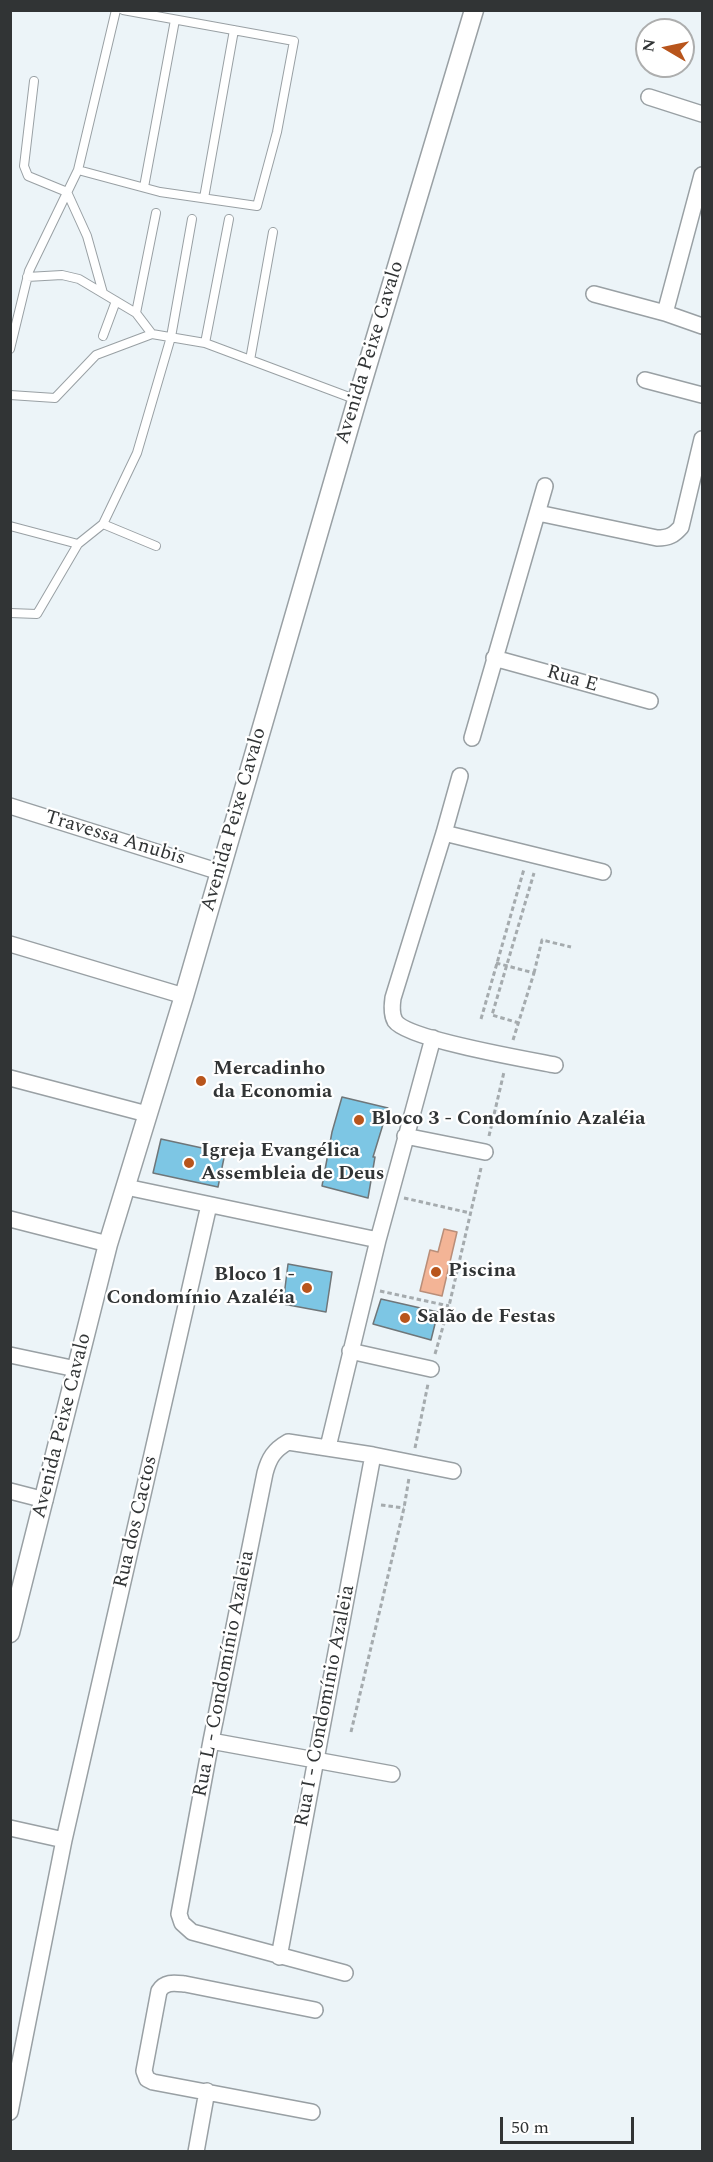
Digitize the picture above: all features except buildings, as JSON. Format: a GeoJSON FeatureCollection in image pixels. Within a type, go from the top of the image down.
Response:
{"type":"FeatureCollection","features":[{"type":"Feature","properties":{"kind":"street","name":"Avenida Peixe Cavalo"},"geometry":{"type":"LineString","coordinates":[[11,1630],[108,1244],[184,996],[357,400],[474,10]]}},
{"type":"Feature","properties":{"kind":"street"},"geometry":{"type":"LineString","coordinates":[[649,97],[702,114]]}},
{"type":"Feature","properties":{"kind":"street"},"geometry":{"type":"LineString","coordinates":[[665,313],[702,175]]}},
{"type":"Feature","properties":{"kind":"street"},"geometry":{"type":"LineString","coordinates":[[594,294],[665,313],[702,326]]}},
{"type":"Feature","properties":{"kind":"street"},"geometry":{"type":"LineString","coordinates":[[645,380],[702,395]]}},
{"type":"Feature","properties":{"kind":"street"},"geometry":{"type":"LineString","coordinates":[[538,513],[666,538],[674,535],[681,527],[702,439]]}},
{"type":"Feature","properties":{"kind":"street"},"geometry":{"type":"LineString","coordinates":[[472,738],[545,486]]}},
{"type":"Feature","properties":{"kind":"street","name":"Rua E"},"geometry":{"type":"LineString","coordinates":[[494,658],[650,701]]}},
{"type":"Feature","properties":{"kind":"street"},"geometry":{"type":"LineString","coordinates":[[460,776],[393,998],[392,1012],[395,1022],[433,1038],[555,1065]]}},
{"type":"Feature","properties":{"kind":"street","name":"Travessa Anubis"},"geometry":{"type":"LineString","coordinates":[[10,806],[220,872]]}},
{"type":"Feature","properties":{"kind":"street"},"geometry":{"type":"LineString","coordinates":[[444,833],[603,872]]}},
{"type":"Feature","properties":{"kind":"street"},"geometry":{"type":"LineString","coordinates":[[10,944],[184,996]]}},
{"type":"Feature","properties":{"kind":"street"},"geometry":{"type":"LineString","coordinates":[[433,1038],[365,1288],[328,1447],[453,1471]]}},
{"type":"Feature","properties":{"kind":"street"},"geometry":{"type":"LineString","coordinates":[[10,1078],[147,1114]]}},
{"type":"Feature","properties":{"kind":"street"},"geometry":{"type":"LineString","coordinates":[[405,1136],[485,1152]]}},
{"type":"Feature","properties":{"kind":"street"},"geometry":{"type":"LineString","coordinates":[[126,1187],[378,1240]]}},
{"type":"Feature","properties":{"kind":"street","name":"Rua dos Cactos"},"geometry":{"type":"LineString","coordinates":[[10,2112],[64,1840],[209,1204]]}},
{"type":"Feature","properties":{"kind":"street"},"geometry":{"type":"LineString","coordinates":[[10,1219],[108,1244]]}},
{"type":"Feature","properties":{"kind":"street"},"geometry":{"type":"LineString","coordinates":[[350,1351],[431,1369]]}},
{"type":"Feature","properties":{"kind":"street"},"geometry":{"type":"LineString","coordinates":[[10,1355],[76,1369]]}},
{"type":"Feature","properties":{"kind":"street","name":"Rua L - Condomínio Azaleia"},"geometry":{"type":"LineString","coordinates":[[279,1957],[192,1932],[182,1923],[179,1914],[211,1741],[269,1459],[288,1442],[328,1447]]}},
{"type":"Feature","properties":{"kind":"street","name":"Rua I - Condomínio Azaleia"},"geometry":{"type":"LineString","coordinates":[[279,1957],[373,1455]]}},
{"type":"Feature","properties":{"kind":"street"},"geometry":{"type":"LineString","coordinates":[[10,1491],[45,1500]]}},
{"type":"Feature","properties":{"kind":"street"},"geometry":{"type":"LineString","coordinates":[[211,1741],[392,1774]]}},
{"type":"Feature","properties":{"kind":"street"},"geometry":{"type":"LineString","coordinates":[[10,1828],[64,1840]]}},
{"type":"Feature","properties":{"kind":"street"},"geometry":{"type":"LineString","coordinates":[[279,1957],[345,1973]]}},
{"type":"Feature","properties":{"kind":"street"},"geometry":{"type":"LineString","coordinates":[[312,2112],[153,2082],[147,2079],[144,2071],[159,1991],[162,1986],[170,1983],[315,2010]]}},
{"type":"Feature","properties":{"kind":"street"},"geometry":{"type":"LineString","coordinates":[[196,2151],[207,2091]]}},
{"type":"Feature","properties":{"kind":"lane"},"geometry":{"type":"LineString","coordinates":[[10,350],[27,277],[78,170],[116,10]]}},
{"type":"Feature","properties":{"kind":"lane"},"geometry":{"type":"LineString","coordinates":[[78,170],[144,187],[257,206],[277,132],[294,41],[123,10]]}},
{"type":"Feature","properties":{"kind":"lane"},"geometry":{"type":"LineString","coordinates":[[144,187],[175,20]]}},
{"type":"Feature","properties":{"kind":"lane"},"geometry":{"type":"LineString","coordinates":[[204,198],[234,30]]}},
{"type":"Feature","properties":{"kind":"lane"},"geometry":{"type":"LineString","coordinates":[[34,81],[24,166],[28,176],[67,192],[87,236],[104,294]]}},
{"type":"Feature","properties":{"kind":"lane"},"geometry":{"type":"LineString","coordinates":[[136,313],[156,213]]}},
{"type":"Feature","properties":{"kind":"lane"},"geometry":{"type":"LineString","coordinates":[[10,613],[38,614],[78,544],[103,524],[137,453],[171,338],[192,219]]}},
{"type":"Feature","properties":{"kind":"lane"},"geometry":{"type":"LineString","coordinates":[[205,343],[229,219]]}},
{"type":"Feature","properties":{"kind":"lane"},"geometry":{"type":"LineString","coordinates":[[250,360],[273,232]]}},
{"type":"Feature","properties":{"kind":"lane"},"geometry":{"type":"LineString","coordinates":[[27,277],[62,275],[79,279],[136,313],[152,334]]}},
{"type":"Feature","properties":{"kind":"lane"},"geometry":{"type":"LineString","coordinates":[[103,336],[116,301]]}},
{"type":"Feature","properties":{"kind":"lane"},"geometry":{"type":"LineString","coordinates":[[10,395],[55,398],[96,355],[152,334],[205,343],[357,400]]}},
{"type":"Feature","properties":{"kind":"lane"},"geometry":{"type":"LineString","coordinates":[[103,524],[156,546]]}},
{"type":"Feature","properties":{"kind":"lane"},"geometry":{"type":"LineString","coordinates":[[10,526],[78,544]]}},
{"type":"Feature","properties":{"kind":"path"},"geometry":{"type":"LineString","coordinates":[[481,1019],[523,869],[534,871],[492,1015],[519,1023]]}},
{"type":"Feature","properties":{"kind":"path"},"geometry":{"type":"LineString","coordinates":[[351,1732],[404,1508],[431,1369],[449,1306],[508,1056],[542,940],[571,947]]}},
{"type":"Feature","properties":{"kind":"path"},"geometry":{"type":"LineString","coordinates":[[496,963],[534,973]]}},
{"type":"Feature","properties":{"kind":"path"},"geometry":{"type":"LineString","coordinates":[[390,1194],[470,1213]]}},
{"type":"Feature","properties":{"kind":"path"},"geometry":{"type":"LineString","coordinates":[[365,1288],[449,1306]]}},
{"type":"Feature","properties":{"kind":"path"},"geometry":{"type":"LineString","coordinates":[[364,1503],[404,1508]]}},
{"type":"Feature","properties":{"kind":"shaded area","name":"Piscina"},"geometry":{"type":"Polygon","coordinates":[[[444,1229],[457,1232],[442,1296],[420,1291],[430,1250],[438,1252],[444,1229]]]}},
{"type":"Feature","properties":{"kind":"place","name":"Mercadinho da Economia"},"geometry":{"type":"Point","coordinates":[201,1081]}},
{"type":"Feature","properties":{"kind":"place","name":"Bloco 3 - Condomínio Azaléia"},"geometry":{"type":"Point","coordinates":[359,1120]}},
{"type":"Feature","properties":{"kind":"place","name":"Igreja Evangélica Assembleia de Deus"},"geometry":{"type":"Point","coordinates":[189,1163]}},
{"type":"Feature","properties":{"kind":"place","name":"Piscina"},"geometry":{"type":"Point","coordinates":[436,1272]}},
{"type":"Feature","properties":{"kind":"place","name":"Bloco 1 - Condomínio Azaléia"},"geometry":{"type":"Point","coordinates":[307,1288]}},
{"type":"Feature","properties":{"kind":"place","name":"Salão de Festas"},"geometry":{"type":"Point","coordinates":[405,1318]}}]}
